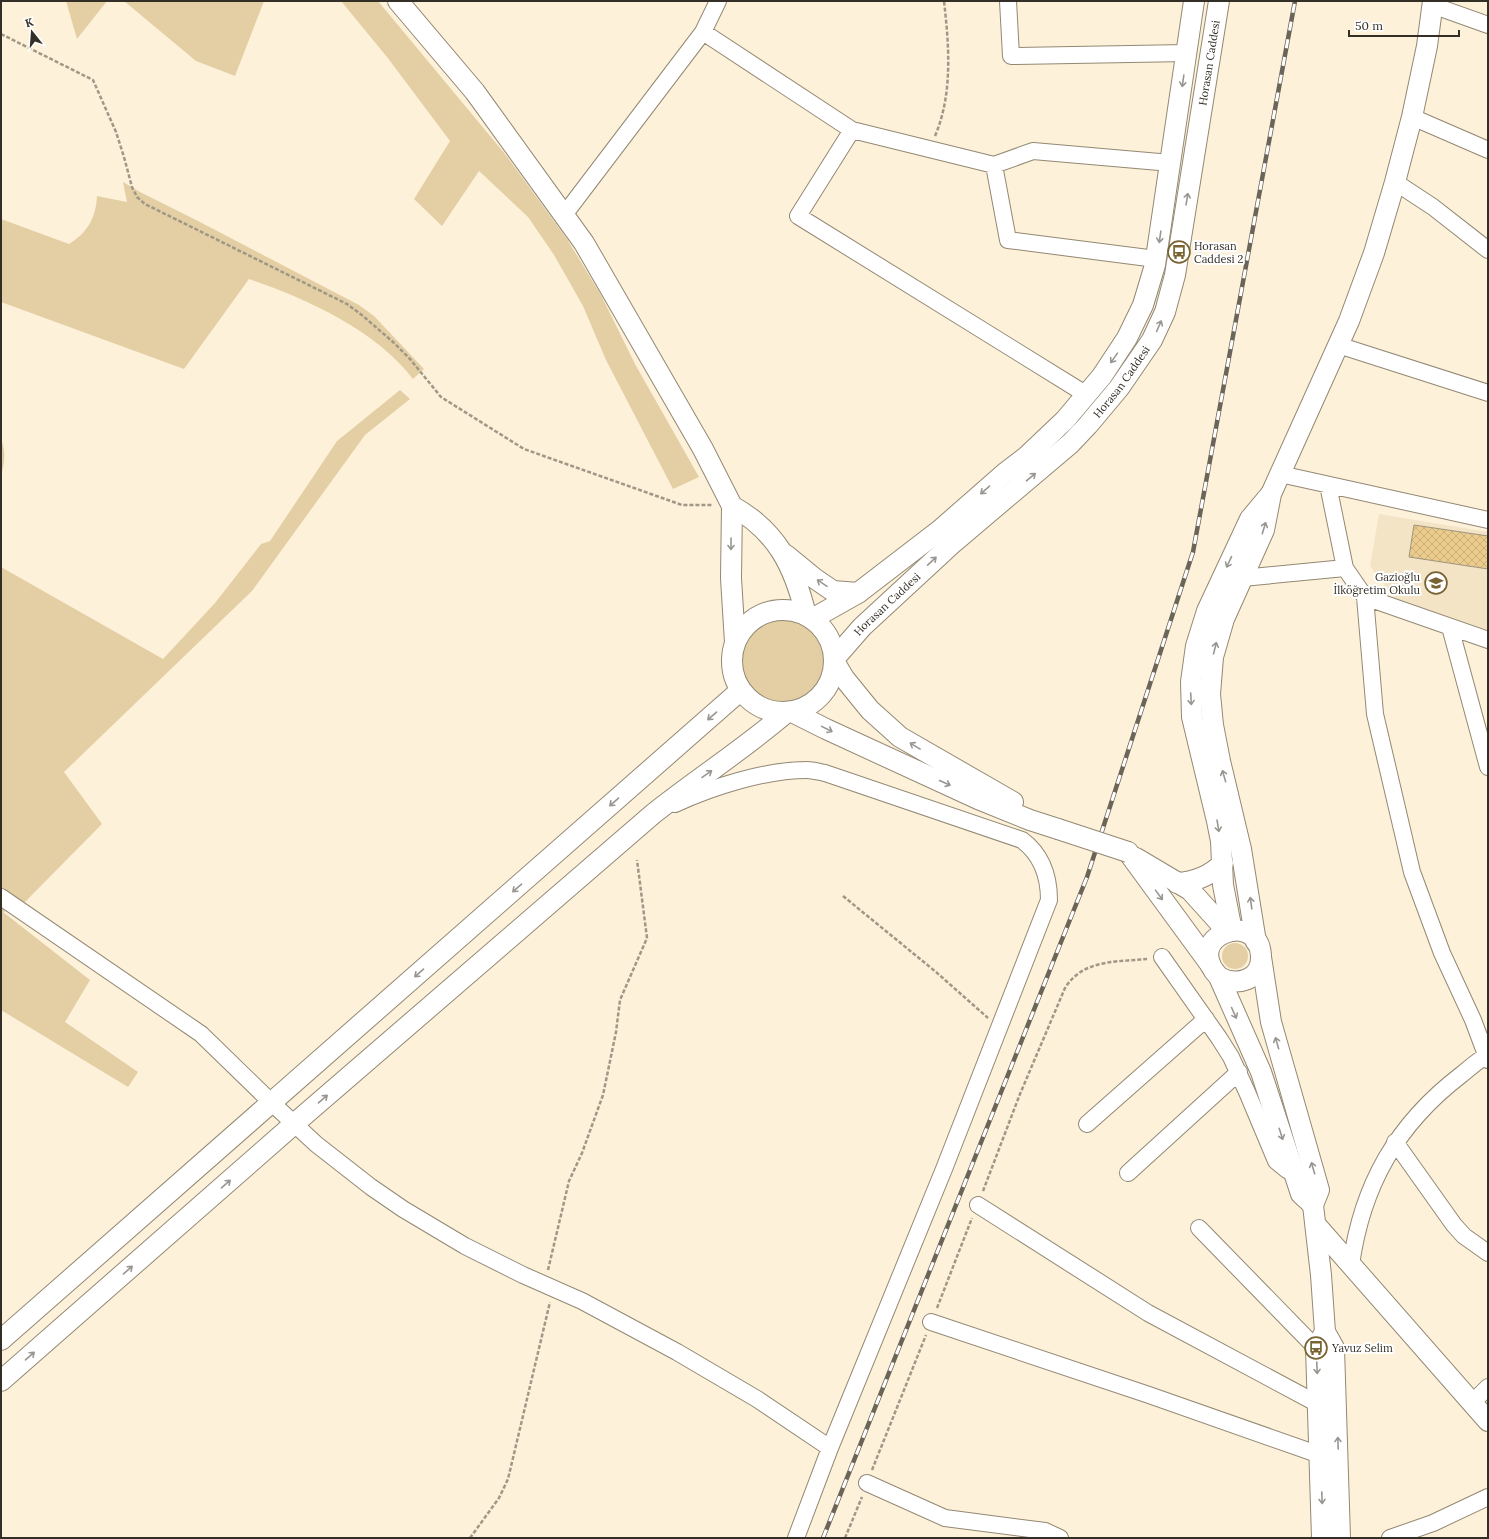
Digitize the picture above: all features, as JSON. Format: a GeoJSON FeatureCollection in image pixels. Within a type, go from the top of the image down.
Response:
{"type":"FeatureCollection","features":[{"type":"Feature","properties":{"kind":"street"},"geometry":{"type":"LineString","coordinates":[[398,1],[475,92],[588,250],[703,449],[732,506],[731,578],[735,643],[732,664],[734,675],[741,690],[751,701],[761,707],[771,711],[789,712],[802,709],[820,697],[832,679],[835,660],[833,647],[823,628],[809,617],[785,610],[775,610],[764,613],[746,625],[735,643]]}},
{"type":"Feature","properties":{"kind":"street"},"geometry":{"type":"LineString","coordinates":[[564,215],[703,32],[718,1]]}},
{"type":"Feature","properties":{"kind":"street"},"geometry":{"type":"LineString","coordinates":[[1008,1],[1011,56],[1187,53]]}},
{"type":"Feature","properties":{"kind":"street","name":"Horasan Caddesi"},"geometry":{"type":"LineString","coordinates":[[809,617],[858,593],[940,530],[1026,456],[1065,420],[1087,395],[1119,351],[1135,324],[1150,285],[1156,259],[1194,1]]}},
{"type":"Feature","properties":{"kind":"street","name":"Horasan Caddesi"},"geometry":{"type":"LineString","coordinates":[[835,660],[862,627],[954,542],[1072,443],[1119,388],[1152,340],[1165,312],[1175,274],[1219,1]]}},
{"type":"Feature","properties":{"kind":"street"},"geometry":{"type":"LineString","coordinates":[[1322,1538],[1318,1404],[1321,1340],[1316,1225],[1313,1205],[1319,1190],[1271,1022],[1242,849],[1216,743],[1210,694],[1211,670],[1216,644],[1224,619],[1264,530],[1271,494],[1349,321],[1374,253],[1412,117],[1433,3],[1488,25]]}},
{"type":"Feature","properties":{"kind":"street"},"geometry":{"type":"LineString","coordinates":[[703,32],[852,130],[994,165],[1033,151],[1171,163]]}},
{"type":"Feature","properties":{"kind":"street"},"geometry":{"type":"LineString","coordinates":[[1412,117],[1488,150]]}},
{"type":"Feature","properties":{"kind":"street"},"geometry":{"type":"LineString","coordinates":[[852,130],[798,216],[1087,395]]}},
{"type":"Feature","properties":{"kind":"street"},"geometry":{"type":"LineString","coordinates":[[994,165],[1008,240],[1156,259]]}},
{"type":"Feature","properties":{"kind":"street"},"geometry":{"type":"LineString","coordinates":[[1395,182],[1433,207],[1488,250]]}},
{"type":"Feature","properties":{"kind":"street"},"geometry":{"type":"LineString","coordinates":[[1338,345],[1488,392]]}},
{"type":"Feature","properties":{"kind":"street"},"geometry":{"type":"LineString","coordinates":[[1280,474],[1488,520]]}},
{"type":"Feature","properties":{"kind":"street"},"geometry":{"type":"LineString","coordinates":[[1328,485],[1345,568],[1365,597],[1374,714],[1405,846],[1420,897],[1433,932],[1488,1057],[1443,1089],[1416,1116],[1395,1142],[1382,1164],[1365,1203],[1354,1244],[1351,1265]]}},
{"type":"Feature","properties":{"kind":"street"},"geometry":{"type":"LineString","coordinates":[[1230,931],[1223,885],[1218,821],[1192,717],[1192,664],[1201,628],[1220,581],[1250,519],[1271,494]]}},
{"type":"Feature","properties":{"kind":"street"},"geometry":{"type":"LineString","coordinates":[[732,506],[744,512],[765,530],[782,552],[796,581],[809,617]]}},
{"type":"Feature","properties":{"kind":"street"},"geometry":{"type":"LineString","coordinates":[[782,552],[814,578],[834,590],[858,593]]}},
{"type":"Feature","properties":{"kind":"street"},"geometry":{"type":"LineString","coordinates":[[1242,578],[1345,568]]}},
{"type":"Feature","properties":{"kind":"street"},"geometry":{"type":"LineString","coordinates":[[1365,597],[1488,640]]}},
{"type":"Feature","properties":{"kind":"street"},"geometry":{"type":"LineString","coordinates":[[1450,627],[1488,767]]}},
{"type":"Feature","properties":{"kind":"street"},"geometry":{"type":"LineString","coordinates":[[835,660],[844,678],[870,710],[900,737],[1058,829]]}},
{"type":"Feature","properties":{"kind":"street"},"geometry":{"type":"LineString","coordinates":[[1,1340],[741,690]]}},
{"type":"Feature","properties":{"kind":"street"},"geometry":{"type":"LineString","coordinates":[[1,1382],[294,1124],[653,814],[760,736],[789,712]]}},
{"type":"Feature","properties":{"kind":"street"},"geometry":{"type":"LineString","coordinates":[[789,712],[978,799],[1023,817],[1128,852],[1190,890],[1230,931]]}},
{"type":"Feature","properties":{"kind":"street"},"geometry":{"type":"LineString","coordinates":[[653,814],[691,796],[724,785],[772,774],[808,770],[825,773],[1022,840],[1034,850],[1043,866],[1048,883],[1049,900],[944,1169],[830,1448],[796,1538]]}},
{"type":"Feature","properties":{"kind":"street"},"geometry":{"type":"LineString","coordinates":[[1128,852],[1214,970],[1226,981],[1242,981],[1249,978],[1259,965],[1259,949],[1251,936],[1244,932],[1230,931],[1220,935],[1214,940],[1210,947],[1208,956],[1214,970],[1261,1072],[1301,1194],[1313,1205]]}},
{"type":"Feature","properties":{"kind":"street"},"geometry":{"type":"LineString","coordinates":[[1177,883],[1204,877],[1222,863]]}},
{"type":"Feature","properties":{"kind":"street"},"geometry":{"type":"LineString","coordinates":[[1,897],[201,1034],[294,1124],[340,1164],[403,1209],[465,1246],[511,1270],[608,1314],[714,1373],[830,1448]]}},
{"type":"Feature","properties":{"kind":"street"},"geometry":{"type":"LineString","coordinates":[[1162,957],[1206,1019],[1239,1072],[1276,1161],[1287,1170],[1293,1171]]}},
{"type":"Feature","properties":{"kind":"street"},"geometry":{"type":"LineString","coordinates":[[1087,1124],[1206,1019]]}},
{"type":"Feature","properties":{"kind":"street"},"geometry":{"type":"LineString","coordinates":[[1128,1173],[1239,1072]]}},
{"type":"Feature","properties":{"kind":"street"},"geometry":{"type":"LineString","coordinates":[[1395,1142],[1454,1225],[1464,1236],[1488,1253]]}},
{"type":"Feature","properties":{"kind":"street"},"geometry":{"type":"LineString","coordinates":[[978,1204],[1148,1313],[1318,1404]]}},
{"type":"Feature","properties":{"kind":"street"},"geometry":{"type":"LineString","coordinates":[[1316,1225],[1471,1404],[1488,1421]]}},
{"type":"Feature","properties":{"kind":"street"},"geometry":{"type":"LineString","coordinates":[[1199,1228],[1321,1340],[1334,1348],[1340,1538]]}},
{"type":"Feature","properties":{"kind":"street"},"geometry":{"type":"LineString","coordinates":[[931,1322],[1141,1392],[1320,1455]]}},
{"type":"Feature","properties":{"kind":"street"},"geometry":{"type":"LineString","coordinates":[[1471,1404],[1488,1387]]}},
{"type":"Feature","properties":{"kind":"street"},"geometry":{"type":"LineString","coordinates":[[867,1483],[945,1518],[982,1531],[1045,1531],[1060,1538]]}},
{"type":"Feature","properties":{"kind":"street"},"geometry":{"type":"LineString","coordinates":[[1390,1538],[1433,1523],[1488,1497]]}},
{"type":"Feature","properties":{"kind":"path"},"geometry":{"type":"LineString","coordinates":[[929,149],[937,131],[946,95],[948,55],[944,1]]}},
{"type":"Feature","properties":{"kind":"path"},"geometry":{"type":"LineString","coordinates":[[1,34],[93,80],[116,132],[132,187],[141,201],[347,304],[393,342],[414,364],[441,397],[524,449],[682,505],[732,506]]}},
{"type":"Feature","properties":{"kind":"path"},"geometry":{"type":"LineString","coordinates":[[470,1538],[499,1498],[508,1479],[549,1286],[569,1182],[585,1146],[603,1095],[615,1038],[620,1000],[647,938],[637,860]]}},
{"type":"Feature","properties":{"kind":"path"},"geometry":{"type":"LineString","coordinates":[[843,896],[930,967],[999,1028]]}},
{"type":"Feature","properties":{"kind":"shaded area"},"geometry":{"type":"Polygon","coordinates":[[[66,1],[107,1],[77,39],[66,1]]]}},
{"type":"Feature","properties":{"kind":"shaded area"},"geometry":{"type":"Polygon","coordinates":[[[124,1],[264,1],[235,76],[196,61],[124,1]]]}},
{"type":"Feature","properties":{"kind":"shaded area"},"geometry":{"type":"Polygon","coordinates":[[[341,1],[378,1],[505,154],[567,239],[601,295],[635,364],[699,477],[673,489],[606,360],[583,306],[554,255],[528,217],[479,171],[442,226],[414,199],[450,141],[387,57],[341,1]]]}},
{"type":"Feature","properties":{"kind":"shaded area"},"geometry":{"type":"Polygon","coordinates":[[[123,182],[359,305],[374,316],[424,369],[413,379],[398,361],[380,345],[360,331],[316,306],[249,279],[184,369],[1,302],[1,219],[69,244],[86,230],[95,211],[97,196],[127,202],[123,182]]]}},
{"type":"Feature","properties":{"kind":"shaded area"},"geometry":{"type":"Polygon","coordinates":[[[400,390],[410,399],[365,435],[252,591],[64,772],[102,824],[22,905],[3,912],[90,980],[65,1022],[138,1072],[128,1087],[1,1010],[1,567],[163,659],[215,603],[261,544],[270,541],[337,441],[400,390]]]}},
{"type":"Feature","properties":{"kind":"shaded area"},"geometry":{"type":"Polygon","coordinates":[[[1,439],[4,448],[4,457],[1,475],[1,439]]]}},
{"type":"Feature","properties":{"kind":"shaded area","name":"Gazioğlu İlköğretim Okulu"},"geometry":{"type":"Polygon","coordinates":[[[1379,514],[1488,532],[1488,631],[1396,600],[1370,566],[1379,514]]]}},
{"type":"Feature","properties":{"kind":"shaded area"},"geometry":{"type":"Polygon","coordinates":[[[775,620],[791,620],[806,627],[817,638],[824,653],[824,669],[821,677],[812,690],[799,699],[791,702],[775,702],[760,695],[749,684],[742,669],[742,653],[749,638],[760,627],[775,620]]]}},
{"type":"Feature","properties":{"kind":"shaded area"},"geometry":{"type":"Polygon","coordinates":[[[1235,943],[1244,947],[1248,956],[1244,965],[1235,969],[1226,965],[1222,956],[1226,947],[1235,943]]]}},
{"type":"Feature","properties":{"kind":"building"},"geometry":{"type":"Polygon","coordinates":[[[1414,525],[1488,536],[1488,569],[1409,557],[1414,525]]]}},
{"type":"Feature","properties":{"kind":"railway"},"geometry":{"type":"LineString","coordinates":[[823,1538],[1087,877],[1193,552],[1295,1]]}},
{"type":"Feature","properties":{"kind":"place","name":"Horasan Caddesi 2"},"geometry":{"type":"Point","coordinates":[1179,252]}},
{"type":"Feature","properties":{"kind":"place","name":"Gazioğlu İlköğretim Okulu"},"geometry":{"type":"Point","coordinates":[1436,583]}},
{"type":"Feature","properties":{"kind":"place","name":"Yavuz Selim"},"geometry":{"type":"Point","coordinates":[1316,1348]}}]}
